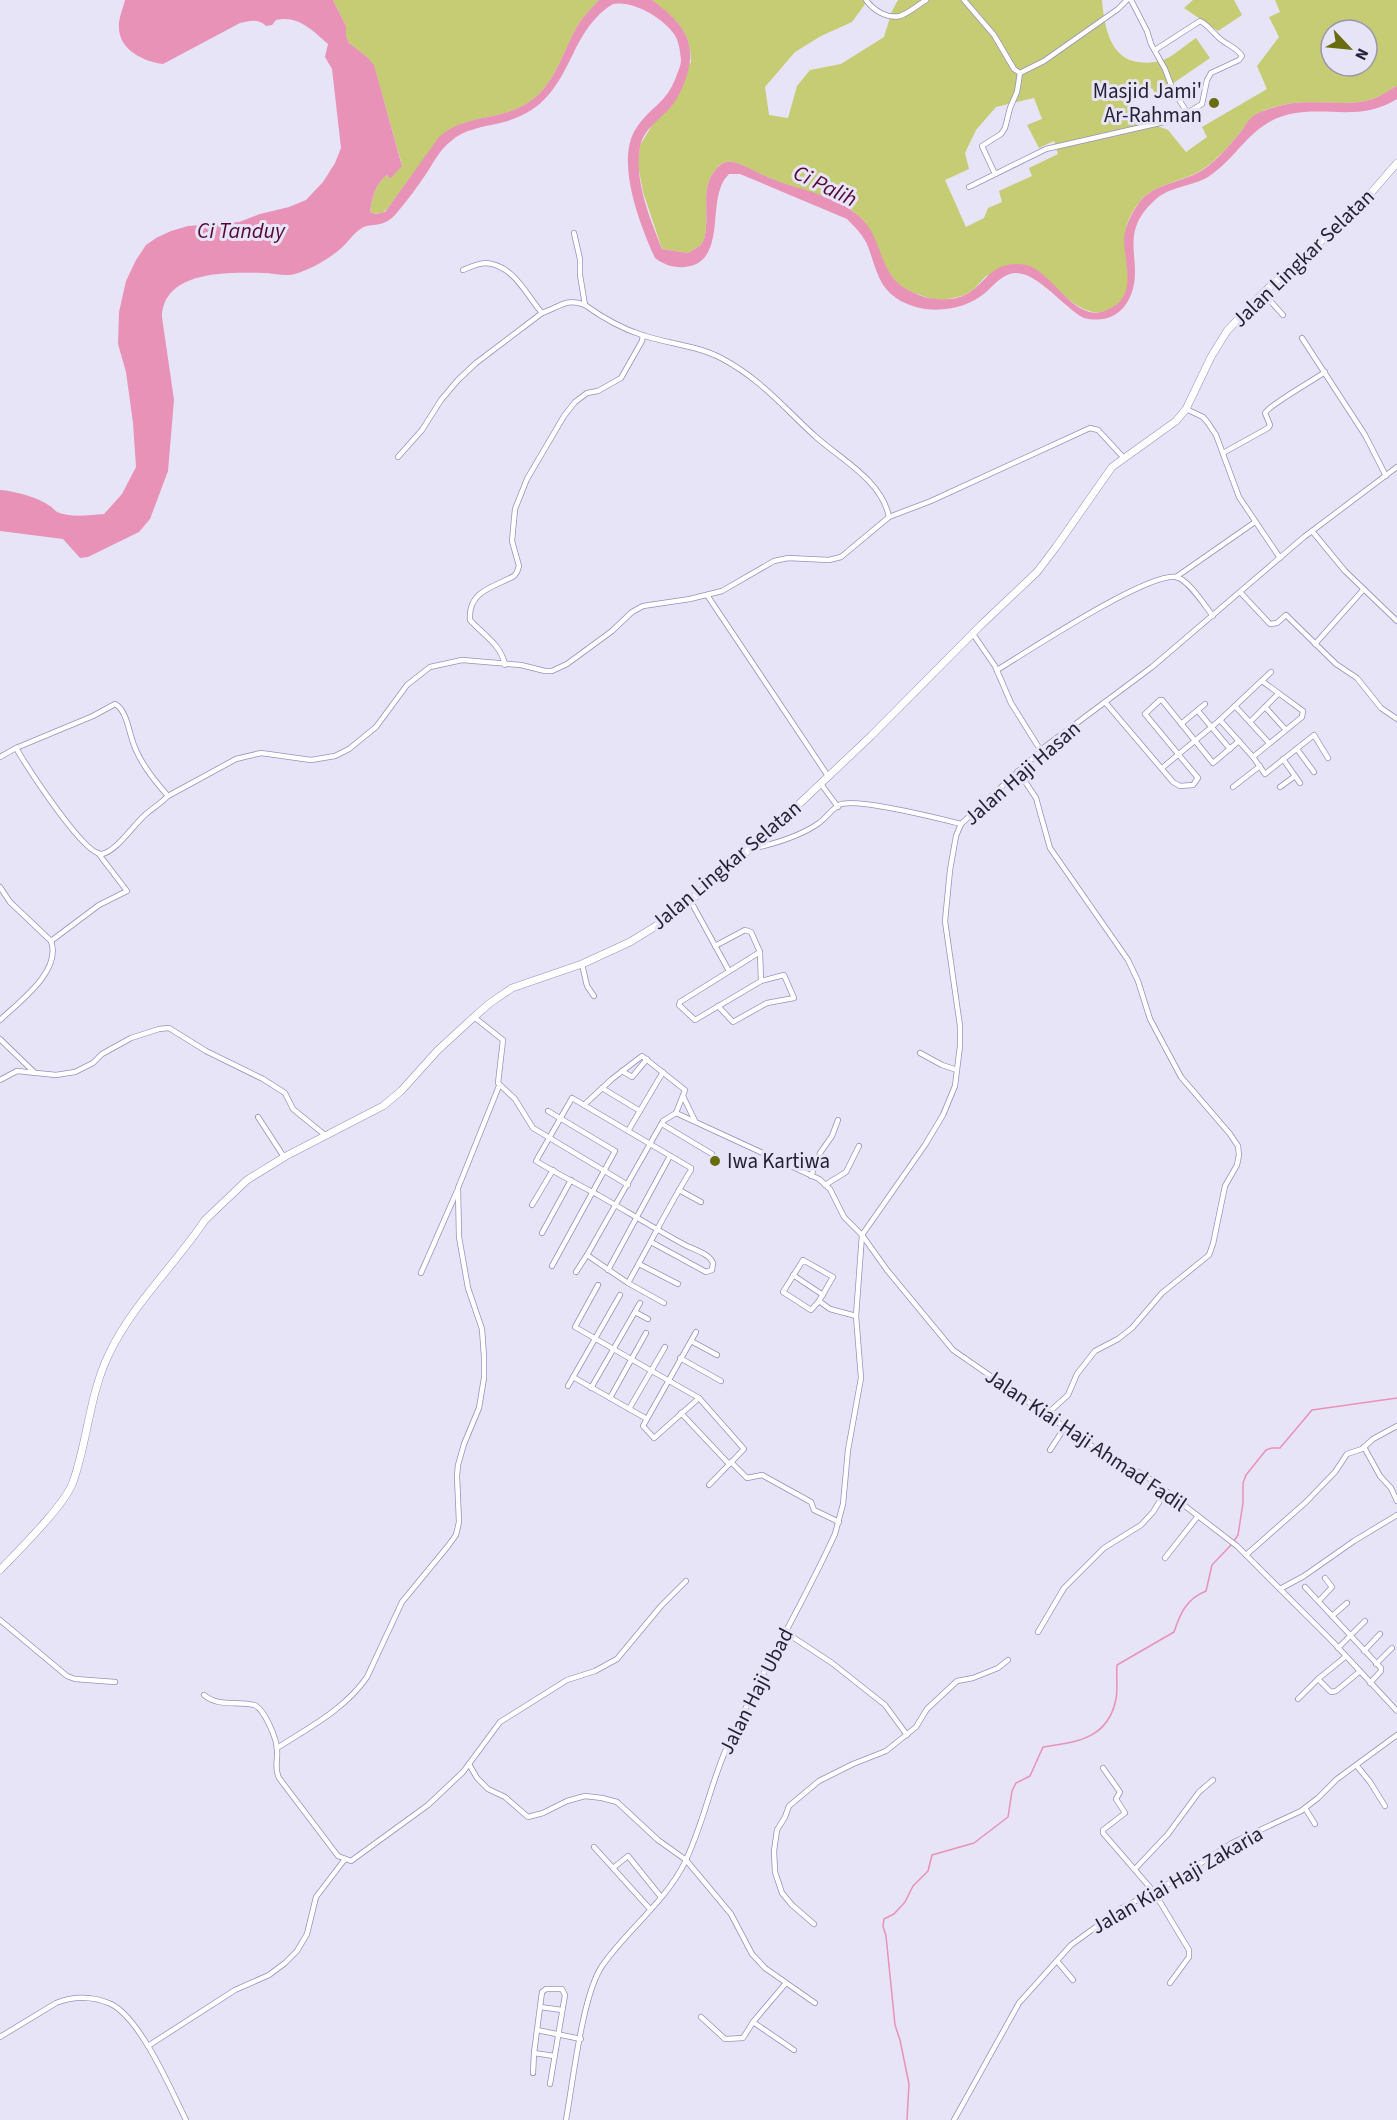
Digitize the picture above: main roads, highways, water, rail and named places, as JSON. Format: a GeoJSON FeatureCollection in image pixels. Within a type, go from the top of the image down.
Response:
{"type":"FeatureCollection","features":[{"type":"Feature","properties":{"kind":"water","name":"Ci Tanduy"},"geometry":{"type":"Polygon","coordinates":[[[125,0],[333,0],[346,26],[349,43],[374,65],[402,166],[390,179],[387,175],[377,187],[370,212],[376,214],[385,212],[439,137],[459,124],[518,108],[538,95],[558,67],[580,22],[599,0],[652,0],[678,23],[688,41],[690,51],[687,75],[678,97],[644,135],[640,147],[641,186],[662,249],[688,253],[701,245],[706,232],[706,196],[709,182],[719,166],[726,162],[733,162],[770,178],[833,200],[855,213],[870,230],[893,277],[900,285],[916,294],[938,299],[960,297],[974,289],[995,270],[1020,264],[1031,267],[1042,274],[1083,310],[1095,313],[1107,310],[1123,297],[1128,279],[1124,238],[1126,228],[1130,217],[1143,198],[1209,165],[1227,148],[1253,116],[1272,108],[1294,103],[1362,102],[1376,98],[1397,86],[1397,99],[1370,110],[1305,112],[1276,118],[1255,133],[1208,177],[1160,196],[1151,203],[1137,223],[1134,238],[1135,272],[1132,293],[1122,310],[1114,315],[1095,320],[1084,318],[1033,278],[1015,273],[1002,278],[975,300],[963,305],[938,310],[925,309],[901,301],[886,289],[865,240],[847,219],[740,174],[729,174],[722,184],[712,241],[707,254],[699,263],[677,267],[655,258],[632,192],[628,156],[631,140],[637,127],[672,86],[681,60],[680,50],[674,34],[655,16],[629,5],[613,4],[589,26],[554,89],[546,98],[527,113],[514,119],[474,129],[455,138],[441,152],[390,219],[381,224],[362,228],[334,254],[295,274],[216,274],[185,282],[173,290],[165,302],[162,317],[174,400],[168,471],[150,519],[139,532],[88,557],[80,558],[63,539],[0,531],[0,490],[32,497],[51,506],[57,512],[74,516],[104,514],[122,494],[136,467],[126,372],[118,344],[119,312],[126,281],[136,260],[146,245],[171,231],[188,226],[239,222],[306,200],[323,182],[341,148],[332,69],[325,57],[328,44],[310,29],[298,22],[284,19],[276,20],[272,25],[266,26],[257,21],[240,23],[163,64],[141,58],[123,43],[119,25],[125,0]]]}},
{"type":"Feature","properties":{"kind":"waterway"},"geometry":{"type":"LineString","coordinates":[[1234,1541],[1238,1535],[1243,1503],[1243,1483],[1246,1475],[1266,1450],[1280,1448],[1312,1410],[1397,1398]]}},
{"type":"Feature","properties":{"kind":"waterway"},"geometry":{"type":"LineString","coordinates":[[907,2120],[909,2084],[895,2025],[884,1919],[894,1914],[905,1902],[913,1886],[928,1871],[932,1855],[974,1843],[1008,1817],[1012,1791],[1016,1783],[1030,1776],[1043,1747],[1079,1740],[1089,1736],[1106,1723],[1116,1699],[1117,1665],[1174,1632],[1185,1608],[1193,1598],[1206,1591],[1212,1565],[1231,1545]]}},
{"type":"Feature","properties":{"kind":"place","name":"Masjid Jami' Ar-Rahman"},"geometry":{"type":"Point","coordinates":[1214,103]}},
{"type":"Feature","properties":{"kind":"place","name":"Iwa Kartiwa"},"geometry":{"type":"Point","coordinates":[715,1161]}},
{"type":"Feature","properties":{"kind":"water label","name":"Ci Palih"},"geometry":{"type":"Point","coordinates":[825,186]}}]}
